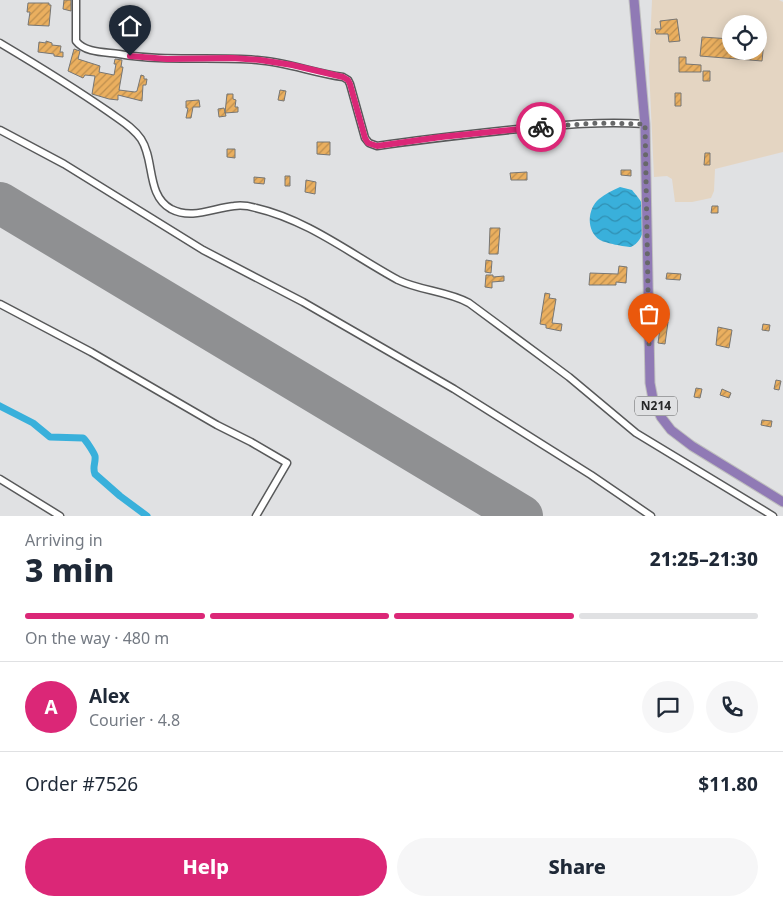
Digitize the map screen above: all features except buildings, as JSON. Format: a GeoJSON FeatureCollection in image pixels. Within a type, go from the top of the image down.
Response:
{"type":"FeatureCollection","features":[{"type":"Feature","properties":{"kind":"highway","name":"N214"},"geometry":{"type":"LineString","coordinates":[[634,0],[645,124],[650,382],[653,399],[661,417],[671,430],[692,446],[783,502]]}},
{"type":"Feature","properties":{"kind":"street"},"geometry":{"type":"LineString","coordinates":[[76,0],[76,41],[81,46],[91,50],[167,59],[232,58],[260,60],[292,65],[343,77],[350,84],[365,138],[368,143],[377,146],[441,137],[540,127],[597,123],[645,124]]}},
{"type":"Feature","properties":{"kind":"street"},"geometry":{"type":"LineString","coordinates":[[0,44],[55,75],[137,133],[148,153],[155,192],[166,206],[186,214],[236,205],[265,210],[321,235],[399,280],[425,290],[460,298],[470,303],[569,377],[636,433],[773,516]]}},
{"type":"Feature","properties":{"kind":"street"},"geometry":{"type":"LineString","coordinates":[[0,130],[64,164],[203,250],[303,302],[454,389],[591,475],[651,516]]}},
{"type":"Feature","properties":{"kind":"street"},"geometry":{"type":"LineString","coordinates":[[0,304],[91,352],[287,463],[256,516]]}},
{"type":"Feature","properties":{"kind":"street"},"geometry":{"type":"LineString","coordinates":[[0,479],[60,516]]}},
{"type":"Feature","properties":{"kind":"shaded area"},"geometry":{"type":"Polygon","coordinates":[[[652,0],[779,0],[783,2],[783,152],[715,169],[714,191],[711,198],[692,202],[675,202],[672,179],[667,176],[654,177],[649,68],[652,0]]]}},
{"type":"Feature","properties":{"kind":"water"},"geometry":{"type":"Polygon","coordinates":[[[620,187],[632,190],[643,207],[642,235],[636,244],[631,247],[615,245],[600,240],[595,236],[590,226],[590,214],[595,203],[604,195],[620,187]]]}},
{"type":"Feature","properties":{"kind":"waterway"},"geometry":{"type":"LineString","coordinates":[[0,406],[33,423],[50,437],[83,438],[95,456],[95,474],[147,516]]}},
{"type":"Feature","properties":{"kind":"runway"},"geometry":{"type":"LineString","coordinates":[[0,203],[522,516]]}},
{"type":"Feature","properties":{"kind":"way so far"},"geometry":{"type":"LineString","coordinates":[[541,127],[620,122],[645,124],[649,344]]}},
{"type":"Feature","properties":{"kind":"route"},"geometry":{"type":"LineString","coordinates":[[130,56],[167,59],[232,58],[260,60],[292,65],[343,77],[350,84],[365,138],[368,143],[377,146],[441,137],[541,127]]}}]}
